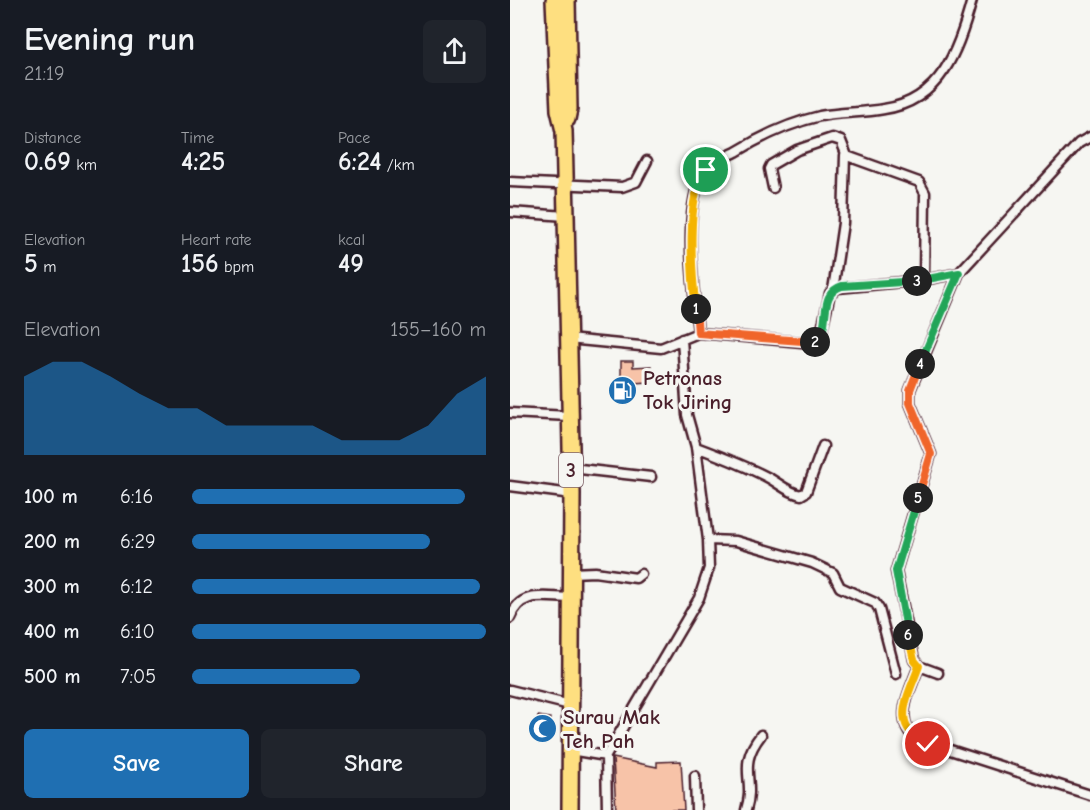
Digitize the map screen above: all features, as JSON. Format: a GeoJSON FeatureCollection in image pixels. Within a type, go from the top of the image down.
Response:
{"type":"FeatureCollection","features":[{"type":"Feature","properties":{"kind":"highway","name":"3"},"geometry":{"type":"LineString","coordinates":[[554,0],[559,110],[564,131],[566,186],[572,494],[570,810]]}},
{"type":"Feature","properties":{"kind":"highway","name":"3"},"geometry":{"type":"LineString","coordinates":[[564,131],[569,109],[567,0]]}},
{"type":"Feature","properties":{"kind":"street"},"geometry":{"type":"LineString","coordinates":[[698,333],[691,250],[693,220],[702,174],[711,166],[762,136],[800,122],[842,113],[886,109],[920,96],[939,79],[952,58],[963,36],[972,0]]}},
{"type":"Feature","properties":{"kind":"street"},"geometry":{"type":"LineString","coordinates":[[938,673],[919,666],[911,653],[896,571],[931,454],[910,403],[910,390],[959,273],[1079,143],[1090,137]]}},
{"type":"Feature","properties":{"kind":"street"},"geometry":{"type":"LineString","coordinates":[[568,339],[661,348],[698,333],[813,343],[821,334],[828,298],[833,290],[843,223],[845,155],[843,144],[834,138],[797,150],[769,167],[773,188]]}},
{"type":"Feature","properties":{"kind":"street"},"geometry":{"type":"LineString","coordinates":[[845,155],[919,182],[925,188],[924,280]]}},
{"type":"Feature","properties":{"kind":"street"},"geometry":{"type":"LineString","coordinates":[[510,182],[609,188],[633,184],[647,161]]}},
{"type":"Feature","properties":{"kind":"street"},"geometry":{"type":"LineString","coordinates":[[510,212],[566,216]]}},
{"type":"Feature","properties":{"kind":"street"},"geometry":{"type":"LineString","coordinates":[[833,290],[842,286],[924,280],[959,273]]}},
{"type":"Feature","properties":{"kind":"street"},"geometry":{"type":"LineString","coordinates":[[607,810],[606,756],[704,587],[709,568],[708,540],[696,447],[687,415],[682,339]]}},
{"type":"Feature","properties":{"kind":"street"},"geometry":{"type":"LineString","coordinates":[[510,414],[569,416]]}},
{"type":"Feature","properties":{"kind":"street"},"geometry":{"type":"LineString","coordinates":[[696,447],[750,468],[790,492],[801,495],[806,492],[823,446]]}},
{"type":"Feature","properties":{"kind":"street"},"geometry":{"type":"LineString","coordinates":[[571,468],[651,477]]}},
{"type":"Feature","properties":{"kind":"street"},"geometry":{"type":"LineString","coordinates":[[510,486],[572,494]]}},
{"type":"Feature","properties":{"kind":"street"},"geometry":{"type":"LineString","coordinates":[[708,540],[736,541],[812,563],[833,573],[840,587],[875,603],[896,674]]}},
{"type":"Feature","properties":{"kind":"street"},"geometry":{"type":"LineString","coordinates":[[571,573],[595,572],[636,578],[641,574]]}},
{"type":"Feature","properties":{"kind":"street"},"geometry":{"type":"LineString","coordinates":[[510,618],[514,608],[528,597],[571,598]]}},
{"type":"Feature","properties":{"kind":"street"},"geometry":{"type":"LineString","coordinates":[[919,666],[903,713],[907,730],[916,739],[1090,795]]}},
{"type":"Feature","properties":{"kind":"street"},"geometry":{"type":"LineString","coordinates":[[510,690],[570,705]]}},
{"type":"Feature","properties":{"kind":"street"},"geometry":{"type":"LineString","coordinates":[[747,810],[748,755],[761,735]]}},
{"type":"Feature","properties":{"kind":"street"},"geometry":{"type":"LineString","coordinates":[[570,750],[606,756]]}},
{"type":"Feature","properties":{"kind":"street"},"geometry":{"type":"LineString","coordinates":[[695,776],[696,810]]}},
{"type":"Feature","properties":{"kind":"building"},"geometry":{"type":"Polygon","coordinates":[[[621,361],[633,361],[633,367],[651,366],[651,382],[633,383],[633,397],[621,397],[621,361]]]}},
{"type":"Feature","properties":{"kind":"building","name":"Surau Mak Teh Pah"},"geometry":{"type":"Polygon","coordinates":[[[538,716],[550,718],[546,741],[535,740],[538,716]]]}},
{"type":"Feature","properties":{"kind":"building"},"geometry":{"type":"Polygon","coordinates":[[[613,758],[657,767],[657,762],[681,761],[684,810],[616,810],[613,758]]]}},
{"type":"Feature","properties":{"kind":"place","name":"Petronas Tok Jiring"},"geometry":{"type":"Point","coordinates":[622,390]}},
{"type":"Feature","properties":{"kind":"place","name":"Surau Mak Teh Pah"},"geometry":{"type":"Point","coordinates":[542,729]}},
{"type":"Feature","properties":{"kind":"route"},"geometry":{"type":"LineString","coordinates":[[706,170],[699,180],[691,250],[698,333],[813,343],[819,339],[821,334],[828,298],[833,290],[842,286],[924,280],[959,273],[910,390],[910,403],[931,454],[896,571],[911,653],[919,666],[903,713],[905,725],[916,739],[928,744]]}}]}
